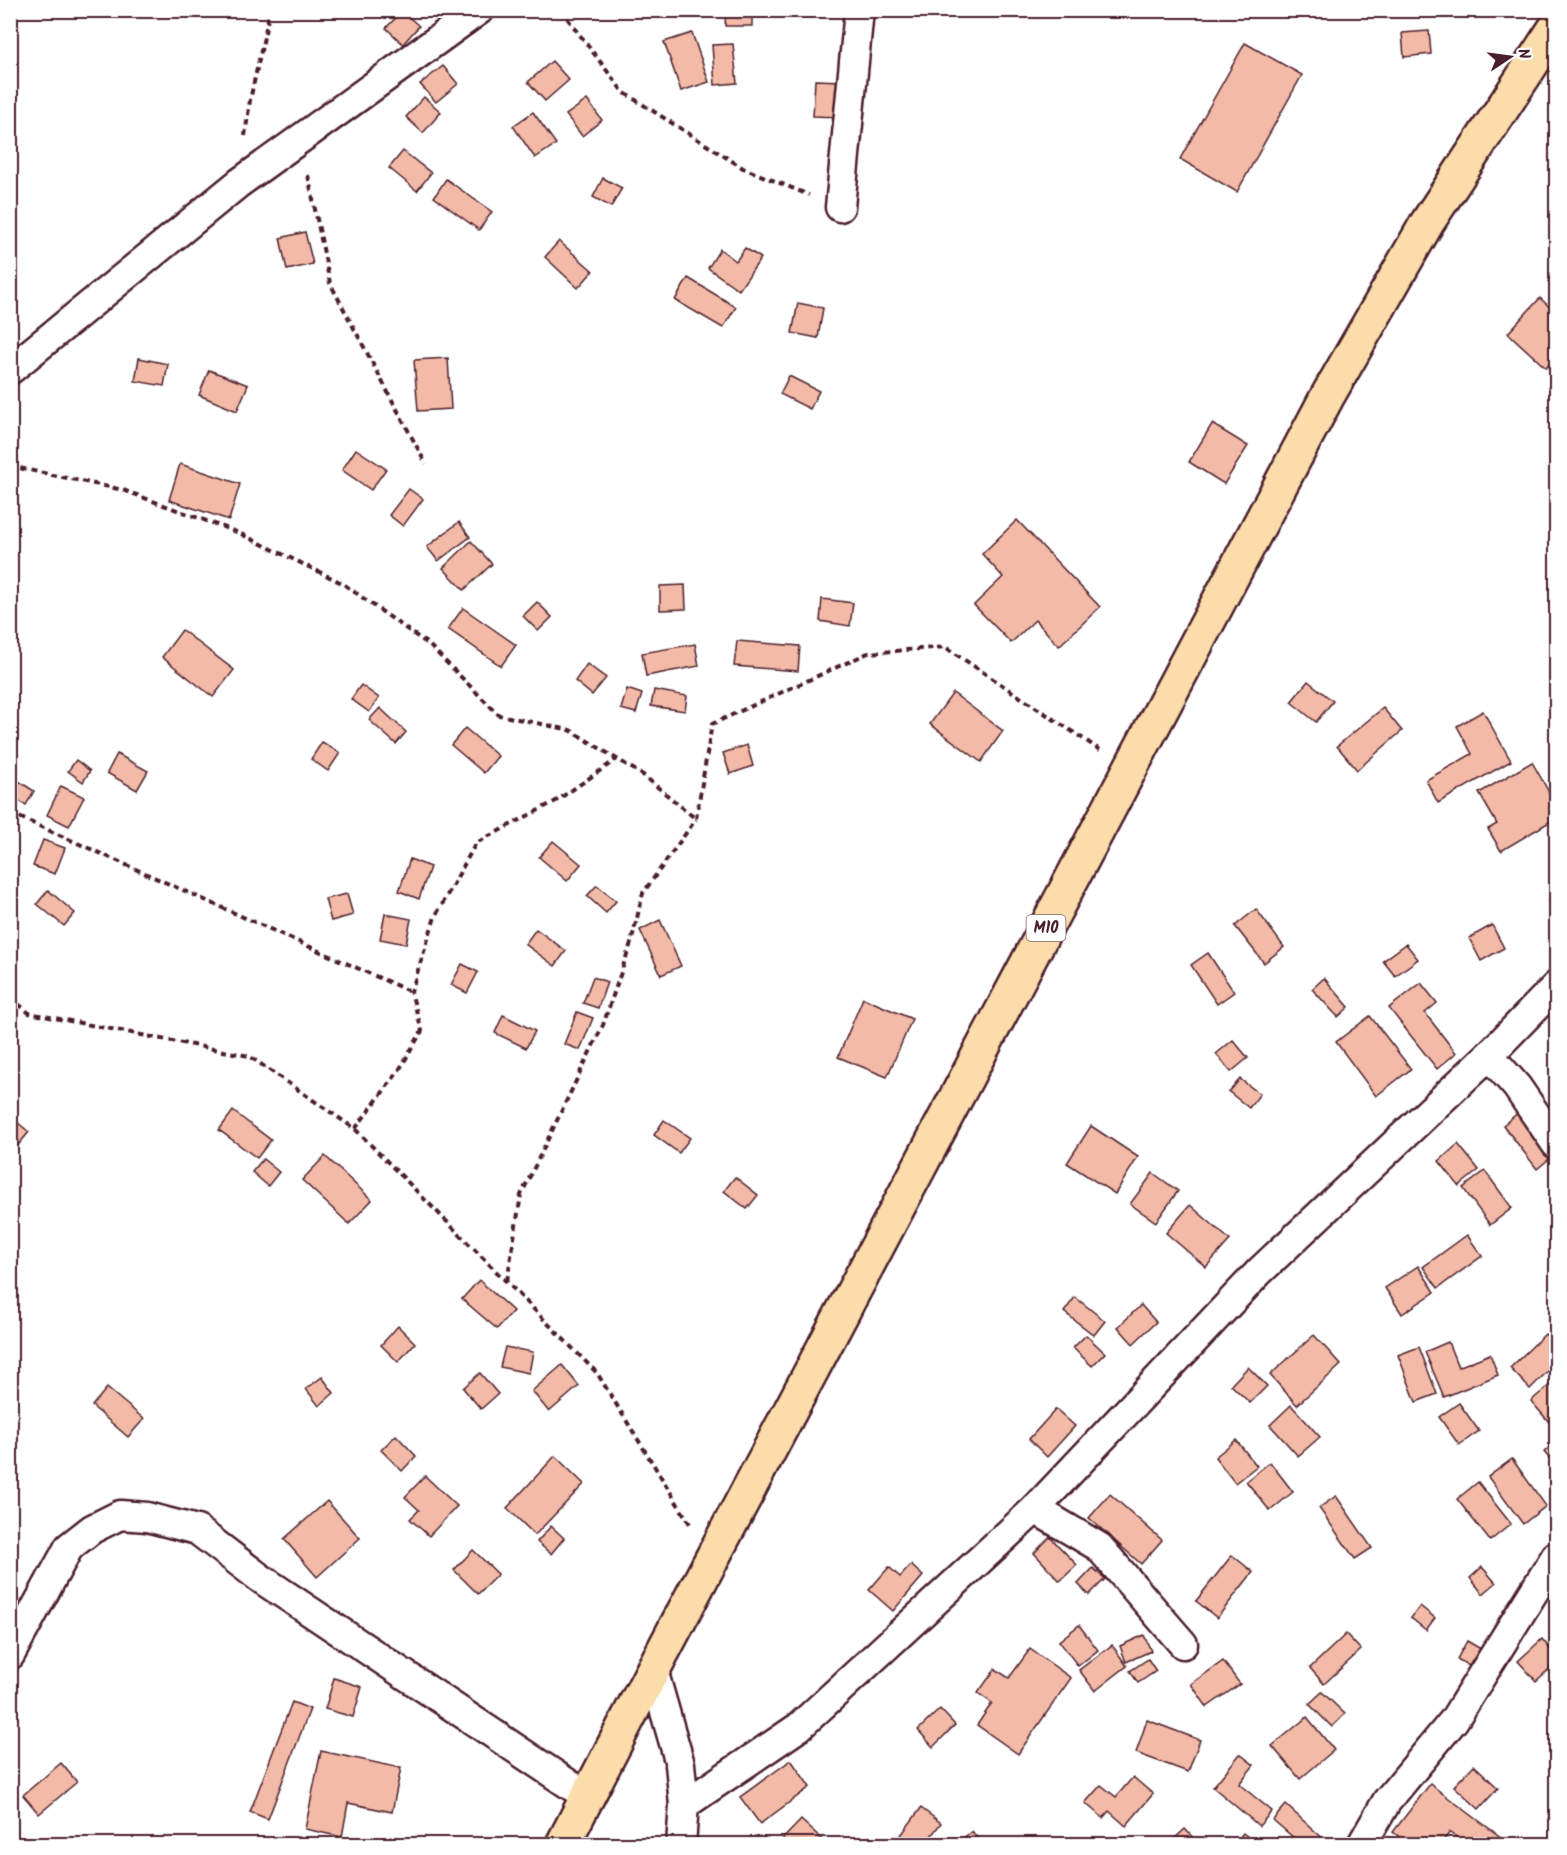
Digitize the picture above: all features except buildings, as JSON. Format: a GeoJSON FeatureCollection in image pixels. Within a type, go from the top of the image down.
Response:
{"type":"FeatureCollection","features":[{"type":"Feature","properties":{"kind":"main road","name":"M10"},"geometry":{"type":"LineString","coordinates":[[563,1845],[653,1670],[1327,397],[1427,223],[1557,27]]}},
{"type":"Feature","properties":{"kind":"street"},"geometry":{"type":"LineString","coordinates":[[10,370],[239,183],[479,10]]}},
{"type":"Feature","properties":{"kind":"street"},"geometry":{"type":"LineString","coordinates":[[840,207],[859,10]]}},
{"type":"Feature","properties":{"kind":"street"},"geometry":{"type":"LineString","coordinates":[[684,1805],[799,1727],[1035,1509],[1260,1271],[1489,1055],[1557,986]]}},
{"type":"Feature","properties":{"kind":"street"},"geometry":{"type":"LineString","coordinates":[[1489,1055],[1517,1087],[1557,1144]]}},
{"type":"Feature","properties":{"kind":"street"},"geometry":{"type":"LineString","coordinates":[[1035,1509],[1099,1547],[1183,1644]]}},
{"type":"Feature","properties":{"kind":"street"},"geometry":{"type":"LineString","coordinates":[[10,1655],[69,1546],[92,1529],[120,1515],[147,1517],[197,1530],[260,1578],[588,1797]]}},
{"type":"Feature","properties":{"kind":"street"},"geometry":{"type":"LineString","coordinates":[[1362,1845],[1387,1801],[1454,1720],[1557,1556]]}},
{"type":"Feature","properties":{"kind":"street"},"geometry":{"type":"LineString","coordinates":[[653,1670],[680,1764],[684,1805],[681,1845]]}},
{"type":"Feature","properties":{"kind":"path"},"geometry":{"type":"LineString","coordinates":[[239,183],[250,100],[270,10]]}},
{"type":"Feature","properties":{"kind":"path"},"geometry":{"type":"LineString","coordinates":[[561,10],[623,92],[743,168],[840,207]]}},
{"type":"Feature","properties":{"kind":"path"},"geometry":{"type":"LineString","coordinates":[[301,138],[330,283],[426,464]]}},
{"type":"Feature","properties":{"kind":"path"},"geometry":{"type":"LineString","coordinates":[[10,466],[123,490],[239,533],[342,583],[429,645],[499,714],[570,730],[643,776],[696,819]]}},
{"type":"Feature","properties":{"kind":"path"},"geometry":{"type":"LineString","coordinates":[[507,1282],[521,1194],[603,1025],[631,943],[643,893],[696,819],[712,724],[868,653],[945,647],[1130,770]]}},
{"type":"Feature","properties":{"kind":"path"},"geometry":{"type":"LineString","coordinates":[[355,1129],[398,1072],[422,1031],[411,992],[435,917],[476,843],[556,801],[617,759]]}},
{"type":"Feature","properties":{"kind":"path"},"geometry":{"type":"LineString","coordinates":[[10,813],[411,992]]}},
{"type":"Feature","properties":{"kind":"path"},"geometry":{"type":"LineString","coordinates":[[10,997],[28,1013],[249,1056],[355,1129],[597,1373],[691,1527],[713,1557]]}}]}
